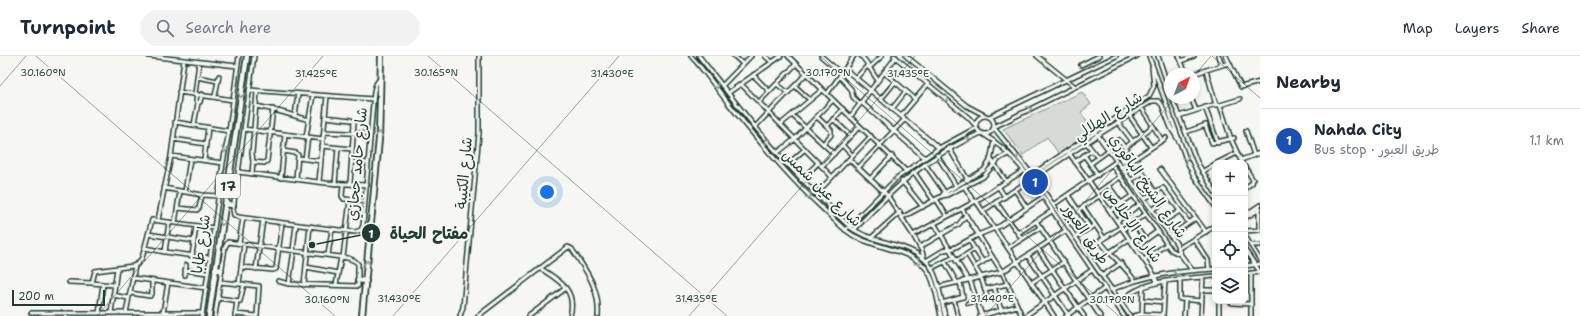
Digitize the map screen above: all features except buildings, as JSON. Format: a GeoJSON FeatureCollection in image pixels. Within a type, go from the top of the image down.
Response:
{"type":"FeatureCollection","features":[{"type":"Feature","properties":{"kind":"highway","name":"17"},"geometry":{"type":"LineString","coordinates":[[209,316],[247,56]]}},
{"type":"Feature","properties":{"kind":"highway"},"geometry":{"type":"LineString","coordinates":[[362,316],[379,139],[382,75],[381,56]]}},
{"type":"Feature","properties":{"kind":"highway"},"geometry":{"type":"LineString","coordinates":[[225,204],[233,205]]}},
{"type":"Feature","properties":{"kind":"highway"},"geometry":{"type":"LineString","coordinates":[[215,269],[222,270]]}},
{"type":"Feature","properties":{"kind":"highway"},"geometry":{"type":"LineString","coordinates":[[358,280],[366,281]]}},
{"type":"Feature","properties":{"kind":"street"},"geometry":{"type":"LineString","coordinates":[[149,56],[237,66]]}},
{"type":"Feature","properties":{"kind":"street","name":"شارع طابا"},"geometry":{"type":"LineString","coordinates":[[202,314],[239,56]]}},
{"type":"Feature","properties":{"kind":"street"},"geometry":{"type":"LineString","coordinates":[[238,243],[243,218],[234,215],[233,205],[254,56]]}},
{"type":"Feature","properties":{"kind":"street","name":"شارع الكتيبة"},"geometry":{"type":"LineString","coordinates":[[460,316],[463,307],[478,152],[480,112],[479,56]]}},
{"type":"Feature","properties":{"kind":"street","name":"شارع عين شمس"},"geometry":{"type":"LineString","coordinates":[[691,56],[779,164],[808,195],[845,230],[871,244],[912,257],[925,266],[930,274],[941,316]]}},
{"type":"Feature","properties":{"kind":"street","name":"شارع عين شمس"},"geometry":{"type":"LineString","coordinates":[[700,56],[728,94],[777,153],[801,180],[850,226],[871,238],[911,251],[925,260],[932,268],[945,316]]}},
{"type":"Feature","properties":{"kind":"street"},"geometry":{"type":"LineString","coordinates":[[734,56],[743,64]]}},
{"type":"Feature","properties":{"kind":"street"},"geometry":{"type":"LineString","coordinates":[[722,86],[750,56]]}},
{"type":"Feature","properties":{"kind":"street"},"geometry":{"type":"LineString","coordinates":[[765,56],[772,62]]}},
{"type":"Feature","properties":{"kind":"street"},"geometry":{"type":"LineString","coordinates":[[728,94],[781,56]]}},
{"type":"Feature","properties":{"kind":"street"},"geometry":{"type":"LineString","coordinates":[[788,56],[906,171]]}},
{"type":"Feature","properties":{"kind":"street"},"geometry":{"type":"LineString","coordinates":[[821,56],[841,75],[851,89],[853,97],[925,158]]}},
{"type":"Feature","properties":{"kind":"street"},"geometry":{"type":"LineString","coordinates":[[827,94],[853,58],[848,56]]}},
{"type":"Feature","properties":{"kind":"street"},"geometry":{"type":"LineString","coordinates":[[861,56],[872,74],[878,80]]}},
{"type":"Feature","properties":{"kind":"street"},"geometry":{"type":"LineString","coordinates":[[856,78],[882,56]]}},
{"type":"Feature","properties":{"kind":"street"},"geometry":{"type":"LineString","coordinates":[[906,56],[967,106],[993,121],[994,127]]}},
{"type":"Feature","properties":{"kind":"street"},"geometry":{"type":"LineString","coordinates":[[1038,56],[1074,86]]}},
{"type":"Feature","properties":{"kind":"street"},"geometry":{"type":"LineString","coordinates":[[1081,65],[1099,56]]}},
{"type":"Feature","properties":{"kind":"street"},"geometry":{"type":"LineString","coordinates":[[845,230],[883,191],[906,171],[939,148],[976,127],[980,118],[987,117],[1079,74],[1105,59],[1116,56]]}},
{"type":"Feature","properties":{"kind":"street"},"geometry":{"type":"LineString","coordinates":[[850,234],[902,181],[949,148],[982,134],[988,134],[994,127],[1137,56]]}},
{"type":"Feature","properties":{"kind":"street"},"geometry":{"type":"LineString","coordinates":[[1149,56],[1186,159],[1194,176],[1212,202]]}},
{"type":"Feature","properties":{"kind":"street"},"geometry":{"type":"LineString","coordinates":[[1158,56],[1164,72]]}},
{"type":"Feature","properties":{"kind":"street"},"geometry":{"type":"LineString","coordinates":[[1179,56],[1184,68]]}},
{"type":"Feature","properties":{"kind":"street"},"geometry":{"type":"LineString","coordinates":[[1181,60],[1194,56]]}},
{"type":"Feature","properties":{"kind":"street"},"geometry":{"type":"LineString","coordinates":[[1219,56],[1222,65]]}},
{"type":"Feature","properties":{"kind":"street"},"geometry":{"type":"LineString","coordinates":[[1226,56],[1241,87],[1260,82]]}},
{"type":"Feature","properties":{"kind":"street"},"geometry":{"type":"LineString","coordinates":[[850,117],[895,57],[971,119],[982,134]]}},
{"type":"Feature","properties":{"kind":"street"},"geometry":{"type":"LineString","coordinates":[[156,220],[164,188],[176,122],[184,60]]}},
{"type":"Feature","properties":{"kind":"street"},"geometry":{"type":"LineString","coordinates":[[198,103],[196,101],[196,94],[199,62]]}},
{"type":"Feature","properties":{"kind":"street"},"geometry":{"type":"LineString","coordinates":[[1200,72],[1229,63]]}},
{"type":"Feature","properties":{"kind":"street"},"geometry":{"type":"LineString","coordinates":[[759,102],[796,64]]}},
{"type":"Feature","properties":{"kind":"street","name":"شارع الهلالي"},"geometry":{"type":"LineString","coordinates":[[1034,175],[1149,96],[1154,86],[1152,67]]}},
{"type":"Feature","properties":{"kind":"street"},"geometry":{"type":"LineString","coordinates":[[845,69],[939,148]]}},
{"type":"Feature","properties":{"kind":"street"},"geometry":{"type":"LineString","coordinates":[[1206,70],[1216,104]]}},
{"type":"Feature","properties":{"kind":"street"},"geometry":{"type":"LineString","coordinates":[[884,72],[915,99]]}},
{"type":"Feature","properties":{"kind":"street"},"geometry":{"type":"LineString","coordinates":[[755,127],[806,74]]}},
{"type":"Feature","properties":{"kind":"street"},"geometry":{"type":"LineString","coordinates":[[1079,74],[1083,82]]}},
{"type":"Feature","properties":{"kind":"street","name":"شارع حامد حجازي"},"geometry":{"type":"LineString","coordinates":[[243,218],[358,232],[363,228],[373,99],[375,87],[382,75]]}},
{"type":"Feature","properties":{"kind":"street"},"geometry":{"type":"LineString","coordinates":[[753,75],[769,91]]}},
{"type":"Feature","properties":{"kind":"street"},"geometry":{"type":"LineString","coordinates":[[215,96],[219,76]]}},
{"type":"Feature","properties":{"kind":"street"},"geometry":{"type":"LineString","coordinates":[[197,78],[218,81]]}},
{"type":"Feature","properties":{"kind":"street"},"geometry":{"type":"LineString","coordinates":[[881,99],[895,82]]}},
{"type":"Feature","properties":{"kind":"street"},"geometry":{"type":"LineString","coordinates":[[742,84],[832,177]]}},
{"type":"Feature","properties":{"kind":"street"},"geometry":{"type":"LineString","coordinates":[[777,84],[788,93]]}},
{"type":"Feature","properties":{"kind":"street"},"geometry":{"type":"LineString","coordinates":[[901,116],[928,84]]}},
{"type":"Feature","properties":{"kind":"street"},"geometry":{"type":"LineString","coordinates":[[795,86],[810,100]]}},
{"type":"Feature","properties":{"kind":"street"},"geometry":{"type":"LineString","coordinates":[[249,90],[257,92],[373,99]]}},
{"type":"Feature","properties":{"kind":"street"},"geometry":{"type":"LineString","coordinates":[[781,124],[822,90]]}},
{"type":"Feature","properties":{"kind":"street"},"geometry":{"type":"LineString","coordinates":[[892,109],[906,91]]}},
{"type":"Feature","properties":{"kind":"street"},"geometry":{"type":"LineString","coordinates":[[180,92],[202,94],[233,100]]}},
{"type":"Feature","properties":{"kind":"street"},"geometry":{"type":"LineString","coordinates":[[252,174],[252,152],[257,92]]}},
{"type":"Feature","properties":{"kind":"street"},"geometry":{"type":"LineString","coordinates":[[194,125],[198,103],[200,102],[202,94]]}},
{"type":"Feature","properties":{"kind":"street"},"geometry":{"type":"LineString","coordinates":[[295,116],[298,94]]}},
{"type":"Feature","properties":{"kind":"street"},"geometry":{"type":"LineString","coordinates":[[305,159],[313,95]]}},
{"type":"Feature","properties":{"kind":"street"},"geometry":{"type":"LineString","coordinates":[[319,182],[327,96]]}},
{"type":"Feature","properties":{"kind":"street"},"geometry":{"type":"LineString","coordinates":[[1180,116],[1205,107],[1216,104],[1220,105],[1240,99]]}},
{"type":"Feature","properties":{"kind":"street"},"geometry":{"type":"LineString","coordinates":[[777,153],[795,139],[834,100]]}},
{"type":"Feature","properties":{"kind":"street","name":"شارع الهلالي"},"geometry":{"type":"LineString","coordinates":[[983,211],[1015,190],[1029,178],[1086,142],[1097,133],[1152,101],[1160,103],[1171,128],[1180,143]]}},
{"type":"Feature","properties":{"kind":"street"},"geometry":{"type":"LineString","coordinates":[[1175,104],[1186,130],[1197,162],[1212,187]]}},
{"type":"Feature","properties":{"kind":"street"},"geometry":{"type":"LineString","coordinates":[[1194,104],[1196,110]]}},
{"type":"Feature","properties":{"kind":"street"},"geometry":{"type":"LineString","coordinates":[[1220,105],[1241,160]]}},
{"type":"Feature","properties":{"kind":"street"},"geometry":{"type":"LineString","coordinates":[[256,106],[273,109],[309,120]]}},
{"type":"Feature","properties":{"kind":"street"},"geometry":{"type":"LineString","coordinates":[[1141,107],[1162,140]]}},
{"type":"Feature","properties":{"kind":"street"},"geometry":{"type":"LineString","coordinates":[[1205,107],[1218,143]]}},
{"type":"Feature","properties":{"kind":"street"},"geometry":{"type":"LineString","coordinates":[[253,162],[264,163],[267,161],[273,109]]}},
{"type":"Feature","properties":{"kind":"street"},"geometry":{"type":"LineString","coordinates":[[827,126],[843,109]]}},
{"type":"Feature","properties":{"kind":"street"},"geometry":{"type":"LineString","coordinates":[[792,114],[834,154]]}},
{"type":"Feature","properties":{"kind":"street"},"geometry":{"type":"LineString","coordinates":[[1129,115],[1152,147]]}},
{"type":"Feature","properties":{"kind":"street"},"geometry":{"type":"LineString","coordinates":[[325,117],[352,120],[354,122],[350,184]]}},
{"type":"Feature","properties":{"kind":"street"},"geometry":{"type":"LineString","coordinates":[[817,117],[831,130],[831,135],[823,144]]}},
{"type":"Feature","properties":{"kind":"street"},"geometry":{"type":"LineString","coordinates":[[833,119],[851,136]]}},
{"type":"Feature","properties":{"kind":"street"},"geometry":{"type":"LineString","coordinates":[[858,168],[905,119]]}},
{"type":"Feature","properties":{"kind":"street"},"geometry":{"type":"LineString","coordinates":[[1174,124],[1182,121]]}},
{"type":"Feature","properties":{"kind":"street"},"geometry":{"type":"LineString","coordinates":[[176,122],[229,131]]}},
{"type":"Feature","properties":{"kind":"street"},"geometry":{"type":"LineString","coordinates":[[1118,122],[1133,142]]}},
{"type":"Feature","properties":{"kind":"street"},"geometry":{"type":"LineString","coordinates":[[1177,132],[1211,123]]}},
{"type":"Feature","properties":{"kind":"street"},"geometry":{"type":"LineString","coordinates":[[1205,125],[1212,144],[1232,139]]}},
{"type":"Feature","properties":{"kind":"street"},"geometry":{"type":"LineString","coordinates":[[822,166],[860,126]]}},
{"type":"Feature","properties":{"kind":"street"},"geometry":{"type":"LineString","coordinates":[[1126,147],[1153,126]]}},
{"type":"Feature","properties":{"kind":"street","name":"طريق العبور"},"geometry":{"type":"LineString","coordinates":[[994,127],[1034,175],[1130,316]]}},
{"type":"Feature","properties":{"kind":"street"},"geometry":{"type":"LineString","coordinates":[[204,160],[208,128]]}},
{"type":"Feature","properties":{"kind":"street"},"geometry":{"type":"LineString","coordinates":[[244,130],[323,139]]}},
{"type":"Feature","properties":{"kind":"street"},"geometry":{"type":"LineString","coordinates":[[1246,131],[1254,155]]}},
{"type":"Feature","properties":{"kind":"street"},"geometry":{"type":"LineString","coordinates":[[324,132],[371,134]]}},
{"type":"Feature","properties":{"kind":"street","name":"شارع الشيخ الباقوري"},"geometry":{"type":"LineString","coordinates":[[1097,133],[1179,248],[1181,255],[1192,270]]}},
{"type":"Feature","properties":{"kind":"street"},"geometry":{"type":"LineString","coordinates":[[280,178],[285,134]]}},
{"type":"Feature","properties":{"kind":"street","name":"طريق العبور"},"geometry":{"type":"LineString","coordinates":[[982,134],[994,141],[1023,170],[1124,316]]}},
{"type":"Feature","properties":{"kind":"street"},"geometry":{"type":"LineString","coordinates":[[816,194],[871,136]]}},
{"type":"Feature","properties":{"kind":"street"},"geometry":{"type":"LineString","coordinates":[[1122,167],[1166,138]]}},
{"type":"Feature","properties":{"kind":"street"},"geometry":{"type":"LineString","coordinates":[[173,139],[206,144]]}},
{"type":"Feature","properties":{"kind":"street"},"geometry":{"type":"LineString","coordinates":[[1090,164],[1118,140],[1126,147],[1134,159]]}},
{"type":"Feature","properties":{"kind":"street"},"geometry":{"type":"LineString","coordinates":[[946,194],[956,186],[984,170],[988,164],[994,141]]}},
{"type":"Feature","properties":{"kind":"street"},"geometry":{"type":"LineString","coordinates":[[1086,142],[1098,158]]}},
{"type":"Feature","properties":{"kind":"street"},"geometry":{"type":"LineString","coordinates":[[842,145],[852,155]]}},
{"type":"Feature","properties":{"kind":"street"},"geometry":{"type":"LineString","coordinates":[[322,146],[352,149]]}},
{"type":"Feature","properties":{"kind":"street"},"geometry":{"type":"LineString","coordinates":[[335,184],[338,148]]}},
{"type":"Feature","properties":{"kind":"street"},"geometry":{"type":"LineString","coordinates":[[949,148],[968,180]]}},
{"type":"Feature","properties":{"kind":"street"},"geometry":{"type":"LineString","coordinates":[[787,164],[805,149]]}},
{"type":"Feature","properties":{"kind":"street"},"geometry":{"type":"LineString","coordinates":[[1075,162],[1092,150]]}},
{"type":"Feature","properties":{"kind":"street"},"geometry":{"type":"LineString","coordinates":[[283,151],[296,153],[299,158],[296,180]]}},
{"type":"Feature","properties":{"kind":"street","name":"شارع الإخلاص"},"geometry":{"type":"LineString","coordinates":[[1069,153],[1136,247],[1155,276],[1157,283]]}},
{"type":"Feature","properties":{"kind":"street"},"geometry":{"type":"LineString","coordinates":[[1223,160],[1237,153]]}},
{"type":"Feature","properties":{"kind":"street"},"geometry":{"type":"LineString","coordinates":[[1245,160],[1260,153]]}},
{"type":"Feature","properties":{"kind":"street"},"geometry":{"type":"LineString","coordinates":[[903,217],[946,194],[983,177],[994,163],[1008,154]]}},
{"type":"Feature","properties":{"kind":"street"},"geometry":{"type":"LineString","coordinates":[[1084,155],[1098,175]]}},
{"type":"Feature","properties":{"kind":"street"},"geometry":{"type":"LineString","coordinates":[[170,156],[223,163]]}},
{"type":"Feature","properties":{"kind":"street"},"geometry":{"type":"LineString","coordinates":[[870,179],[892,156]]}},
{"type":"Feature","properties":{"kind":"street"},"geometry":{"type":"LineString","coordinates":[[937,156],[956,186]]}},
{"type":"Feature","properties":{"kind":"street"},"geometry":{"type":"LineString","coordinates":[[299,158],[321,161]]}},
{"type":"Feature","properties":{"kind":"street"},"geometry":{"type":"LineString","coordinates":[[990,158],[1006,181]]}},
{"type":"Feature","properties":{"kind":"street"},"geometry":{"type":"LineString","coordinates":[[186,192],[190,159]]}},
{"type":"Feature","properties":{"kind":"street"},"geometry":{"type":"LineString","coordinates":[[849,159],[887,195],[900,212],[914,235],[925,260],[948,248],[954,248],[1009,221],[1043,197]]}},
{"type":"Feature","properties":{"kind":"street"},"geometry":{"type":"LineString","coordinates":[[1054,205],[1117,161]]}},
{"type":"Feature","properties":{"kind":"street"},"geometry":{"type":"LineString","coordinates":[[352,162],[368,163]]}},
{"type":"Feature","properties":{"kind":"street"},"geometry":{"type":"LineString","coordinates":[[801,180],[818,163]]}},
{"type":"Feature","properties":{"kind":"street"},"geometry":{"type":"LineString","coordinates":[[925,164],[946,194]]}},
{"type":"Feature","properties":{"kind":"street","name":"شارع الشيخ الباقوري"},"geometry":{"type":"LineString","coordinates":[[1112,165],[1167,244],[1174,252],[1181,255]]}},
{"type":"Feature","properties":{"kind":"street"},"geometry":{"type":"LineString","coordinates":[[1202,172],[1212,166]]}},
{"type":"Feature","properties":{"kind":"street"},"geometry":{"type":"LineString","coordinates":[[1160,169],[1206,232]]}},
{"type":"Feature","properties":{"kind":"street"},"geometry":{"type":"LineString","coordinates":[[914,235],[962,209],[1023,170]]}},
{"type":"Feature","properties":{"kind":"street"},"geometry":{"type":"LineString","coordinates":[[238,172],[335,184],[366,185]]}},
{"type":"Feature","properties":{"kind":"street"},"geometry":{"type":"LineString","coordinates":[[914,172],[947,216]]}},
{"type":"Feature","properties":{"kind":"street"},"geometry":{"type":"LineString","coordinates":[[1130,180],[1142,173],[1155,192]]}},
{"type":"Feature","properties":{"kind":"street"},"geometry":{"type":"LineString","coordinates":[[1248,173],[1253,181],[1248,185]]}},
{"type":"Feature","properties":{"kind":"street"},"geometry":{"type":"LineString","coordinates":[[1078,210],[1120,177]]}},
{"type":"Feature","properties":{"kind":"street"},"geometry":{"type":"LineString","coordinates":[[902,181],[923,207]]}},
{"type":"Feature","properties":{"kind":"street"},"geometry":{"type":"LineString","coordinates":[[343,184],[342,196],[344,199],[365,201]]}},
{"type":"Feature","properties":{"kind":"street"},"geometry":{"type":"LineString","coordinates":[[1108,185],[1120,203]]}},
{"type":"Feature","properties":{"kind":"street"},"geometry":{"type":"LineString","coordinates":[[964,186],[983,211],[1054,316]]}},
{"type":"Feature","properties":{"kind":"street"},"geometry":{"type":"LineString","coordinates":[[998,186],[1005,197]]}},
{"type":"Feature","properties":{"kind":"street"},"geometry":{"type":"LineString","coordinates":[[164,188],[202,195],[219,196]]}},
{"type":"Feature","properties":{"kind":"street"},"geometry":{"type":"LineString","coordinates":[[1144,199],[1163,188],[1189,223]]}},
{"type":"Feature","properties":{"kind":"street"},"geometry":{"type":"LineString","coordinates":[[1015,190],[1027,208]]}},
{"type":"Feature","properties":{"kind":"street"},"geometry":{"type":"LineString","coordinates":[[175,223],[180,191]]}},
{"type":"Feature","properties":{"kind":"street"},"geometry":{"type":"LineString","coordinates":[[178,208],[197,210],[199,208],[202,195]]}},
{"type":"Feature","properties":{"kind":"street"},"geometry":{"type":"LineString","coordinates":[[1068,195],[1090,228]]}},
{"type":"Feature","properties":{"kind":"street"},"geometry":{"type":"LineString","coordinates":[[1110,211],[1133,195]]}},
{"type":"Feature","properties":{"kind":"street"},"geometry":{"type":"LineString","coordinates":[[1152,210],[1170,197]]}},
{"type":"Feature","properties":{"kind":"street"},"geometry":{"type":"LineString","coordinates":[[336,285],[342,257],[350,200]]}},
{"type":"Feature","properties":{"kind":"street"},"geometry":{"type":"LineString","coordinates":[[996,202],[1022,239]]}},
{"type":"Feature","properties":{"kind":"street"},"geometry":{"type":"LineString","coordinates":[[1116,221],[1140,204]]}},
{"type":"Feature","properties":{"kind":"street"},"geometry":{"type":"LineString","coordinates":[[1083,206],[1104,238]]}},
{"type":"Feature","properties":{"kind":"street"},"geometry":{"type":"LineString","coordinates":[[1248,213],[1260,207]]}},
{"type":"Feature","properties":{"kind":"street"},"geometry":{"type":"LineString","coordinates":[[1248,216],[1260,207]]}},
{"type":"Feature","properties":{"kind":"street"},"geometry":{"type":"LineString","coordinates":[[1248,231],[1260,230],[1260,207]]}},
{"type":"Feature","properties":{"kind":"street"},"geometry":{"type":"LineString","coordinates":[[962,209],[1002,272],[1022,316]]}},
{"type":"Feature","properties":{"kind":"street"},"geometry":{"type":"LineString","coordinates":[[1018,233],[1052,211]]}},
{"type":"Feature","properties":{"kind":"street"},"geometry":{"type":"LineString","coordinates":[[1161,223],[1180,211]]}},
{"type":"Feature","properties":{"kind":"street"},"geometry":{"type":"LineString","coordinates":[[871,238],[900,212]]}},
{"type":"Feature","properties":{"kind":"street"},"geometry":{"type":"LineString","coordinates":[[1085,251],[1104,238],[1146,214]]}},
{"type":"Feature","properties":{"kind":"street"},"geometry":{"type":"LineString","coordinates":[[920,247],[962,222],[966,215]]}},
{"type":"Feature","properties":{"kind":"street"},"geometry":{"type":"LineString","coordinates":[[1170,236],[1196,218]]}},
{"type":"Feature","properties":{"kind":"street"},"geometry":{"type":"LineString","coordinates":[[126,313],[135,266],[141,260],[150,222],[156,220],[214,228]]}},
{"type":"Feature","properties":{"kind":"street"},"geometry":{"type":"LineString","coordinates":[[256,269],[262,220]]}},
{"type":"Feature","properties":{"kind":"street"},"geometry":{"type":"LineString","coordinates":[[1036,221],[1100,316]]}},
{"type":"Feature","properties":{"kind":"street"},"geometry":{"type":"LineString","coordinates":[[165,252],[169,222]]}},
{"type":"Feature","properties":{"kind":"street"},"geometry":{"type":"LineString","coordinates":[[1133,222],[1146,240]]}},
{"type":"Feature","properties":{"kind":"street"},"geometry":{"type":"LineString","coordinates":[[241,267],[275,270],[282,223]]}},
{"type":"Feature","properties":{"kind":"street"},"geometry":{"type":"LineString","coordinates":[[934,223],[969,280],[977,300],[981,316],[1017,306]]}},
{"type":"Feature","properties":{"kind":"street"},"geometry":{"type":"LineString","coordinates":[[290,284],[296,225]]}},
{"type":"Feature","properties":{"kind":"street"},"geometry":{"type":"LineString","coordinates":[[1075,237],[1095,225]]}},
{"type":"Feature","properties":{"kind":"street"},"geometry":{"type":"LineString","coordinates":[[192,256],[196,226]]}},
{"type":"Feature","properties":{"kind":"street"},"geometry":{"type":"LineString","coordinates":[[304,284],[310,226]]}},
{"type":"Feature","properties":{"kind":"street"},"geometry":{"type":"LineString","coordinates":[[1008,248],[1040,227]]}},
{"type":"Feature","properties":{"kind":"street"},"geometry":{"type":"LineString","coordinates":[[1179,248],[1212,228]]}},
{"type":"Feature","properties":{"kind":"street"},"geometry":{"type":"LineString","coordinates":[[328,255],[332,229]]}},
{"type":"Feature","properties":{"kind":"street"},"geometry":{"type":"LineString","coordinates":[[938,287],[1002,272],[1065,231]]}},
{"type":"Feature","properties":{"kind":"street"},"geometry":{"type":"LineString","coordinates":[[1136,247],[1158,231]]}},
{"type":"Feature","properties":{"kind":"street"},"geometry":{"type":"LineString","coordinates":[[148,234],[194,241]]}},
{"type":"Feature","properties":{"kind":"street"},"geometry":{"type":"LineString","coordinates":[[1109,253],[1129,239]]}},
{"type":"Feature","properties":{"kind":"street"},"geometry":{"type":"LineString","coordinates":[[1194,239],[1208,260],[1209,269]]}},
{"type":"Feature","properties":{"kind":"street"},"geometry":{"type":"LineString","coordinates":[[969,240],[983,262]]}},
{"type":"Feature","properties":{"kind":"street"},"geometry":{"type":"LineString","coordinates":[[1100,241],[1109,253],[1121,263],[1135,281]]}},
{"type":"Feature","properties":{"kind":"street"},"geometry":{"type":"LineString","coordinates":[[1248,241],[1260,260]]}},
{"type":"Feature","properties":{"kind":"street"},"geometry":{"type":"LineString","coordinates":[[215,316],[225,245],[230,242],[342,257],[352,259],[358,264],[358,286],[290,284],[278,281]]}},
{"type":"Feature","properties":{"kind":"street"},"geometry":{"type":"LineString","coordinates":[[239,284],[244,244]]}},
{"type":"Feature","properties":{"kind":"street"},"geometry":{"type":"LineString","coordinates":[[1144,260],[1167,244]]}},
{"type":"Feature","properties":{"kind":"street"},"geometry":{"type":"LineString","coordinates":[[1250,245],[1260,245]]}},
{"type":"Feature","properties":{"kind":"street"},"geometry":{"type":"LineString","coordinates":[[478,316],[567,247],[570,247],[594,285],[598,316]]}},
{"type":"Feature","properties":{"kind":"street"},"geometry":{"type":"LineString","coordinates":[[145,248],[210,258]]}},
{"type":"Feature","properties":{"kind":"street"},"geometry":{"type":"LineString","coordinates":[[932,268],[967,254],[975,249]]}},
{"type":"Feature","properties":{"kind":"street"},"geometry":{"type":"LineString","coordinates":[[1038,249],[1084,316]]}},
{"type":"Feature","properties":{"kind":"street"},"geometry":{"type":"LineString","coordinates":[[967,254],[981,277],[986,298],[968,303]]}},
{"type":"Feature","properties":{"kind":"street"},"geometry":{"type":"LineString","coordinates":[[1248,254],[1260,272],[1248,274]]}},
{"type":"Feature","properties":{"kind":"street"},"geometry":{"type":"LineString","coordinates":[[975,267],[992,256]]}},
{"type":"Feature","properties":{"kind":"street"},"geometry":{"type":"LineString","coordinates":[[1028,256],[1068,315],[1105,288]]}},
{"type":"Feature","properties":{"kind":"street"},"geometry":{"type":"LineString","coordinates":[[942,303],[963,296],[958,283],[945,262]]}},
{"type":"Feature","properties":{"kind":"street"},"geometry":{"type":"LineString","coordinates":[[1031,283],[1064,262]]}},
{"type":"Feature","properties":{"kind":"street"},"geometry":{"type":"LineString","coordinates":[[1102,276],[1121,263]]}},
{"type":"Feature","properties":{"kind":"street"},"geometry":{"type":"LineString","coordinates":[[1248,266],[1260,264]]}},
{"type":"Feature","properties":{"kind":"street"},"geometry":{"type":"LineString","coordinates":[[185,275],[186,265]]}},
{"type":"Feature","properties":{"kind":"street"},"geometry":{"type":"LineString","coordinates":[[92,283],[95,271],[135,266]]}},
{"type":"Feature","properties":{"kind":"street"},"geometry":{"type":"LineString","coordinates":[[306,267],[338,273]]}},
{"type":"Feature","properties":{"kind":"street"},"geometry":{"type":"LineString","coordinates":[[112,313],[116,268]]}},
{"type":"Feature","properties":{"kind":"street"},"geometry":{"type":"LineString","coordinates":[[540,268],[566,288],[570,294],[572,304],[570,316]]}},
{"type":"Feature","properties":{"kind":"street"},"geometry":{"type":"LineString","coordinates":[[1111,290],[1135,281],[1155,276],[1212,268]]}},
{"type":"Feature","properties":{"kind":"street"},"geometry":{"type":"LineString","coordinates":[[185,270],[208,273]]}},
{"type":"Feature","properties":{"kind":"street"},"geometry":{"type":"LineString","coordinates":[[1025,316],[1092,270]]}},
{"type":"Feature","properties":{"kind":"street"},"geometry":{"type":"LineString","coordinates":[[1251,273],[1251,316]]}},
{"type":"Feature","properties":{"kind":"street"},"geometry":{"type":"LineString","coordinates":[[1120,302],[1128,294],[1143,287],[1157,283],[1212,276]]}},
{"type":"Feature","properties":{"kind":"street"},"geometry":{"type":"LineString","coordinates":[[1201,316],[1203,277]]}},
{"type":"Feature","properties":{"kind":"street"},"geometry":{"type":"LineString","coordinates":[[132,278],[206,288]]}},
{"type":"Feature","properties":{"kind":"street"},"geometry":{"type":"LineString","coordinates":[[1180,279],[1179,298],[1181,300],[1202,301]]}},
{"type":"Feature","properties":{"kind":"street"},"geometry":{"type":"LineString","coordinates":[[130,292],[150,296],[152,294],[152,281]]}},
{"type":"Feature","properties":{"kind":"street"},"geometry":{"type":"LineString","coordinates":[[1134,316],[1163,316],[1165,281]]}},
{"type":"Feature","properties":{"kind":"street"},"geometry":{"type":"LineString","coordinates":[[69,282],[114,285]]}},
{"type":"Feature","properties":{"kind":"street"},"geometry":{"type":"LineString","coordinates":[[220,282],[259,286],[257,316],[235,315],[237,301]]}},
{"type":"Feature","properties":{"kind":"street"},"geometry":{"type":"LineString","coordinates":[[163,313],[168,283]]}},
{"type":"Feature","properties":{"kind":"street"},"geometry":{"type":"LineString","coordinates":[[99,313],[103,284]]}},
{"type":"Feature","properties":{"kind":"street"},"geometry":{"type":"LineString","coordinates":[[218,298],[240,302],[242,300],[244,284]]}},
{"type":"Feature","properties":{"kind":"street"},"geometry":{"type":"LineString","coordinates":[[985,289],[1008,284]]}},
{"type":"Feature","properties":{"kind":"street"},"geometry":{"type":"LineString","coordinates":[[994,287],[1001,310]]}},
{"type":"Feature","properties":{"kind":"street"},"geometry":{"type":"LineString","coordinates":[[1142,315],[1143,287]]}},
{"type":"Feature","properties":{"kind":"street"},"geometry":{"type":"LineString","coordinates":[[530,316],[566,288]]}},
{"type":"Feature","properties":{"kind":"street"},"geometry":{"type":"LineString","coordinates":[[1202,290],[1212,290]]}},
{"type":"Feature","properties":{"kind":"street"},"geometry":{"type":"LineString","coordinates":[[113,295],[128,298]]}},
{"type":"Feature","properties":{"kind":"street"},"geometry":{"type":"LineString","coordinates":[[954,300],[958,316]]}},
{"type":"Feature","properties":{"kind":"street"},"geometry":{"type":"LineString","coordinates":[[1143,300],[1164,302]]}},
{"type":"Feature","properties":{"kind":"street"},"geometry":{"type":"LineString","coordinates":[[1184,316],[1185,300]]}},
{"type":"Feature","properties":{"kind":"street"},"geometry":{"type":"LineString","coordinates":[[1219,304],[1219,316]]}},
{"type":"Feature","properties":{"kind":"street"},"geometry":{"type":"LineString","coordinates":[[995,312],[996,316]]}},
{"type":"Feature","properties":{"kind":"street"},"geometry":{"type":"LineString","coordinates":[[31,313],[62,315],[99,313],[156,315],[163,313],[186,315],[202,314]]}},
{"type":"Feature","properties":{"kind":"shaded area"},"geometry":{"type":"Polygon","coordinates":[[[1082,92],[1091,104],[1081,112],[1092,131],[1059,154],[1047,137],[1023,155],[1003,129],[1082,92]]]}},
{"type":"Feature","properties":{"kind":"place","name":"Nahda City"},"geometry":{"type":"Point","coordinates":[1035,182]}},
{"type":"Feature","properties":{"kind":"place","name":"مفتاح الحياة"},"geometry":{"type":"Point","coordinates":[312,245]}}]}
